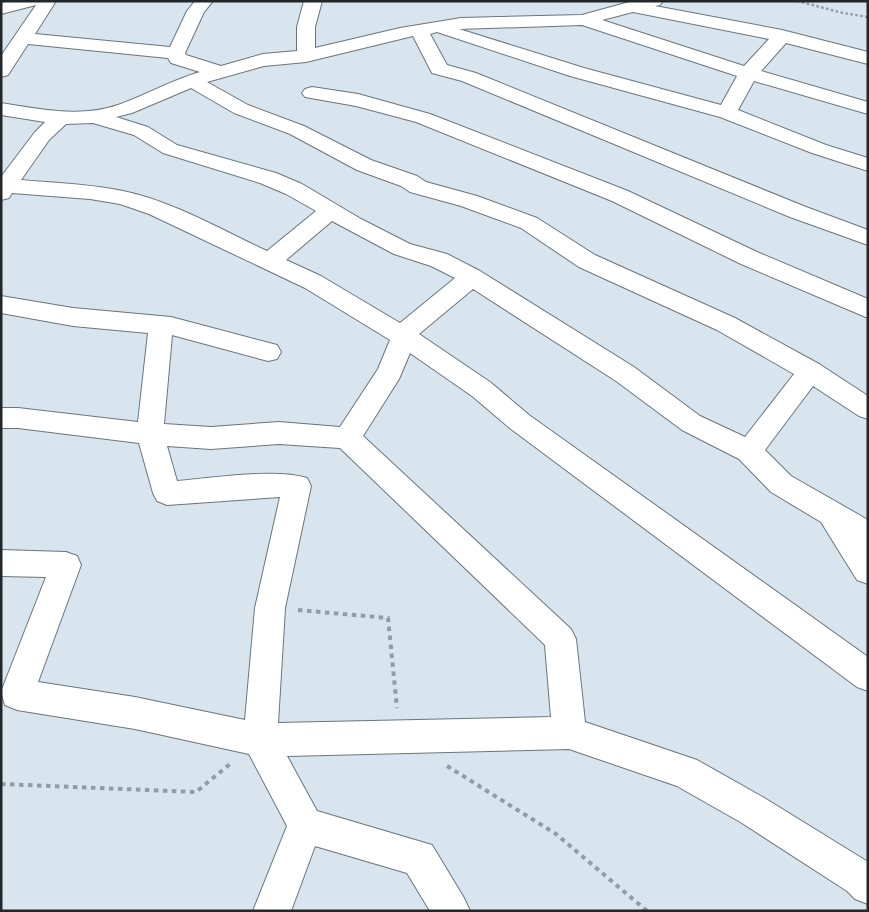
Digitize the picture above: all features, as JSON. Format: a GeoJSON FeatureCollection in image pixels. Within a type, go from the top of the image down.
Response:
{"type":"FeatureCollection","features":[{"type":"Feature","properties":{"kind":"street"},"geometry":{"type":"LineString","coordinates":[[1,9],[30,1]]}},
{"type":"Feature","properties":{"kind":"street"},"geometry":{"type":"LineString","coordinates":[[1,71],[47,1]]}},
{"type":"Feature","properties":{"kind":"street"},"geometry":{"type":"LineString","coordinates":[[204,1],[196,11],[176,53],[178,59],[222,72]]}},
{"type":"Feature","properties":{"kind":"street"},"geometry":{"type":"LineString","coordinates":[[303,111],[316,81],[306,27],[313,1]]}},
{"type":"Feature","properties":{"kind":"street"},"geometry":{"type":"LineString","coordinates":[[523,1],[523,15],[537,21]]}},
{"type":"Feature","properties":{"kind":"street"},"geometry":{"type":"LineString","coordinates":[[1,109],[60,118],[94,117],[125,109],[192,81],[263,60],[312,54],[461,23],[582,20],[654,1]]}},
{"type":"Feature","properties":{"kind":"street"},"geometry":{"type":"LineString","coordinates":[[634,7],[782,36],[868,58]]}},
{"type":"Feature","properties":{"kind":"street"},"geometry":{"type":"LineString","coordinates":[[582,20],[748,73],[868,108]]}},
{"type":"Feature","properties":{"kind":"street"},"geometry":{"type":"LineString","coordinates":[[526,56],[537,21]]}},
{"type":"Feature","properties":{"kind":"street"},"geometry":{"type":"LineString","coordinates":[[428,29],[727,113],[819,149],[868,165]]}},
{"type":"Feature","properties":{"kind":"street"},"geometry":{"type":"LineString","coordinates":[[428,29],[439,69],[469,77],[690,168],[868,238]]}},
{"type":"Feature","properties":{"kind":"street"},"geometry":{"type":"LineString","coordinates":[[727,113],[748,73],[782,36]]}},
{"type":"Feature","properties":{"kind":"street"},"geometry":{"type":"LineString","coordinates":[[24,38],[176,53]]}},
{"type":"Feature","properties":{"kind":"street"},"geometry":{"type":"LineString","coordinates":[[192,81],[241,109],[303,111],[358,100],[423,118],[620,196],[749,258],[868,309]]}},
{"type":"Feature","properties":{"kind":"street"},"geometry":{"type":"LineString","coordinates":[[303,111],[364,165],[409,181],[418,187],[469,201],[529,223],[570,252],[726,324],[810,371],[836,390],[868,409]]}},
{"type":"Feature","properties":{"kind":"street"},"geometry":{"type":"LineString","coordinates":[[94,117],[141,131],[170,149],[294,189],[330,211],[402,249],[439,260],[472,277],[625,374],[691,423],[749,451],[781,484],[868,536]]}},
{"type":"Feature","properties":{"kind":"street"},"geometry":{"type":"LineString","coordinates":[[4,189],[31,150],[60,118]]}},
{"type":"Feature","properties":{"kind":"street"},"geometry":{"type":"LineString","coordinates":[[4,189],[90,192],[124,198],[157,209],[313,282],[403,336],[481,389],[520,422],[868,676]]}},
{"type":"Feature","properties":{"kind":"street"},"geometry":{"type":"LineString","coordinates":[[269,262],[330,211]]}},
{"type":"Feature","properties":{"kind":"street"},"geometry":{"type":"LineString","coordinates":[[347,438],[390,372],[406,331],[472,277]]}},
{"type":"Feature","properties":{"kind":"street"},"geometry":{"type":"LineString","coordinates":[[1,304],[63,316],[171,326],[268,352]]}},
{"type":"Feature","properties":{"kind":"street"},"geometry":{"type":"LineString","coordinates":[[161,325],[150,434],[167,493],[275,485],[297,486],[270,608],[260,740],[304,825],[419,858],[451,911]]}},
{"type":"Feature","properties":{"kind":"street"},"geometry":{"type":"LineString","coordinates":[[749,451],[810,371]]}},
{"type":"Feature","properties":{"kind":"street"},"geometry":{"type":"LineString","coordinates":[[1,418],[18,418],[150,434],[212,438],[279,433],[347,438],[560,639],[569,733]]}},
{"type":"Feature","properties":{"kind":"street"},"geometry":{"type":"LineString","coordinates":[[830,513],[868,571]]}},
{"type":"Feature","properties":{"kind":"street"},"geometry":{"type":"LineString","coordinates":[[1,563],[66,565],[17,694],[135,713],[260,740],[569,733],[685,772],[754,811],[860,878],[868,886]]}},
{"type":"Feature","properties":{"kind":"street"},"geometry":{"type":"LineString","coordinates":[[272,911],[304,825]]}},
{"type":"Feature","properties":{"kind":"path"},"geometry":{"type":"LineString","coordinates":[[797,1],[843,14],[868,17]]}},
{"type":"Feature","properties":{"kind":"path"},"geometry":{"type":"LineString","coordinates":[[270,608],[388,618],[400,737]]}},
{"type":"Feature","properties":{"kind":"path"},"geometry":{"type":"LineString","coordinates":[[1,784],[196,792],[260,740]]}},
{"type":"Feature","properties":{"kind":"path"},"geometry":{"type":"LineString","coordinates":[[441,763],[556,834],[647,911]]}}]}
